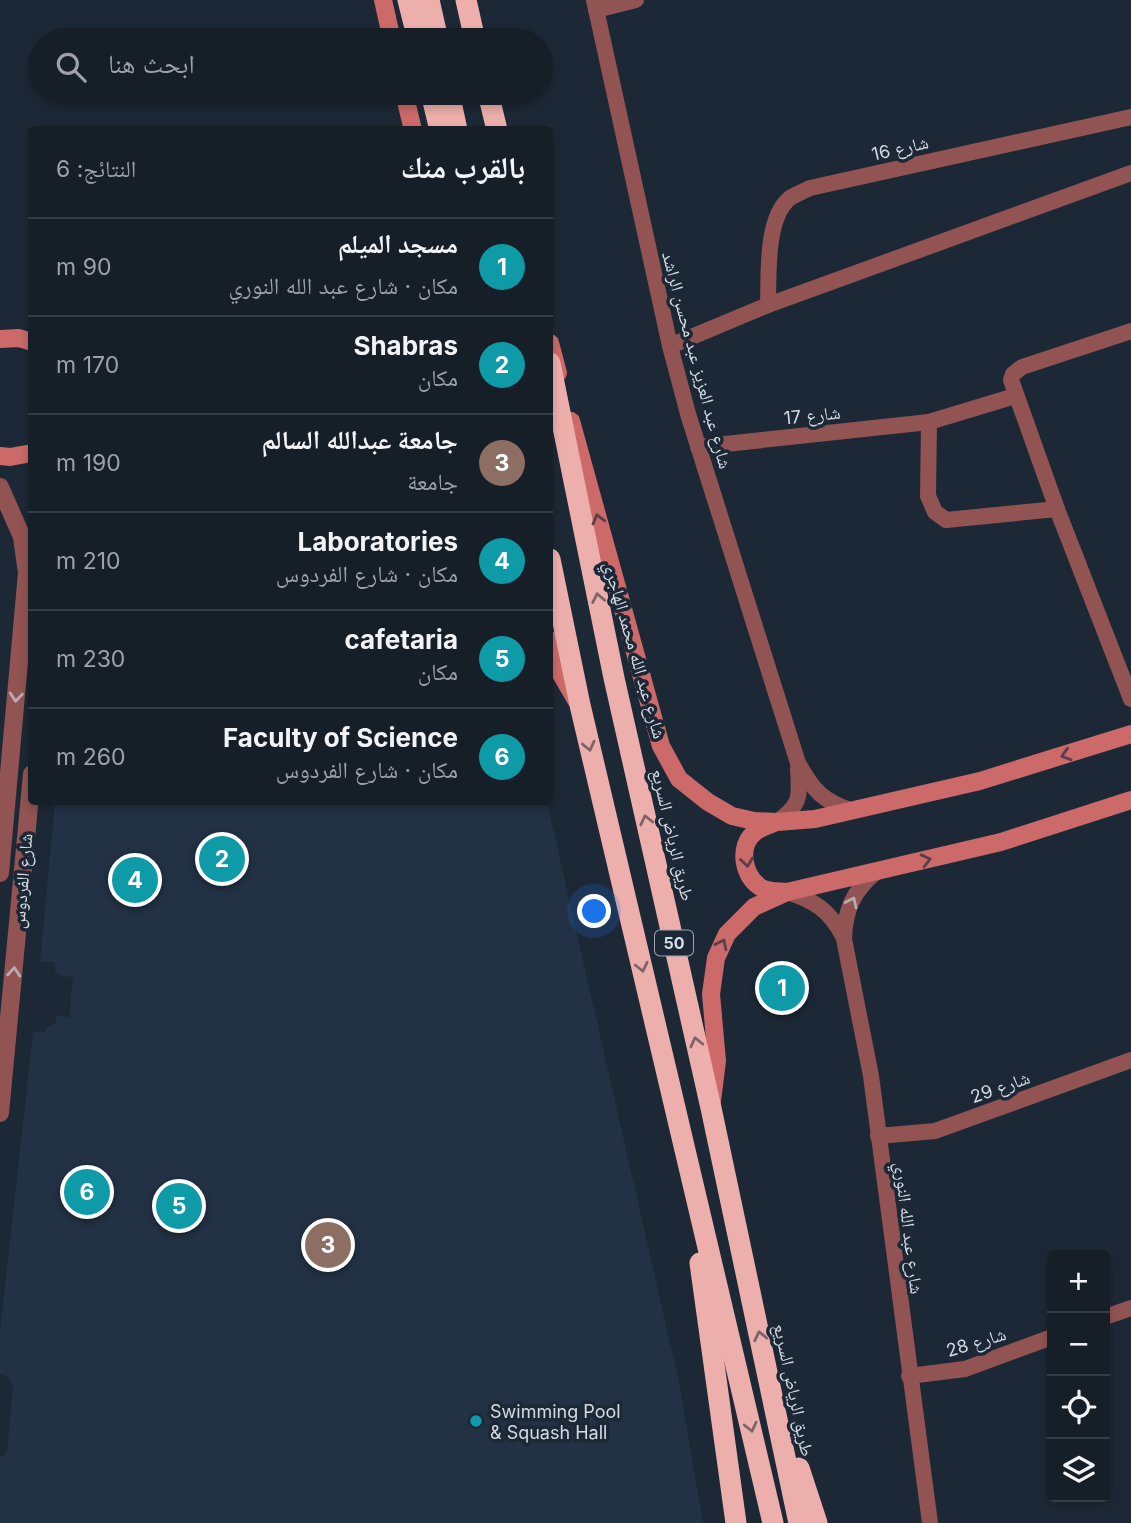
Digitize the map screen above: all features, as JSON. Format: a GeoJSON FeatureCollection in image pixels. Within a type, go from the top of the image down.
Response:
{"type":"FeatureCollection","features":[{"type":"Feature","properties":{"kind":"highway"},"geometry":{"type":"LineString","coordinates":[[408,0],[415,28]]}},
{"type":"Feature","properties":{"kind":"highway"},"geometry":{"type":"LineString","coordinates":[[429,0],[435,28]]}},
{"type":"Feature","properties":{"kind":"highway"},"geometry":{"type":"LineString","coordinates":[[466,0],[472,28]]}},
{"type":"Feature","properties":{"kind":"highway"},"geometry":{"type":"LineString","coordinates":[[434,105],[439,126]]}},
{"type":"Feature","properties":{"kind":"highway"},"geometry":{"type":"LineString","coordinates":[[452,105],[456,126]]}},
{"type":"Feature","properties":{"kind":"highway"},"geometry":{"type":"LineString","coordinates":[[491,105],[496,126]]}},
{"type":"Feature","properties":{"kind":"highway","name":"طريق الرياض السريع"},"geometry":{"type":"LineString","coordinates":[[553,378],[614,678],[712,1108],[799,1523]]}},
{"type":"Feature","properties":{"kind":"highway","name":"50"},"geometry":{"type":"LineString","coordinates":[[553,574],[580,705],[773,1523]]}},
{"type":"Feature","properties":{"kind":"highway"},"geometry":{"type":"LineString","coordinates":[[689,1164],[710,1350],[736,1523]]}},
{"type":"Feature","properties":{"kind":"highway"},"geometry":{"type":"LineString","coordinates":[[768,1373],[817,1523]]}},
{"type":"Feature","properties":{"kind":"main road"},"geometry":{"type":"LineString","coordinates":[[383,0],[389,28]]}},
{"type":"Feature","properties":{"kind":"main road"},"geometry":{"type":"LineString","coordinates":[[407,105],[412,126]]}},
{"type":"Feature","properties":{"kind":"main road"},"geometry":{"type":"LineString","coordinates":[[0,339],[19,338],[28,341]]}},
{"type":"Feature","properties":{"kind":"main road","name":"شارع عبد الله محمد الهاجري"},"geometry":{"type":"LineString","coordinates":[[553,354],[662,746],[679,779],[708,802],[732,816],[754,821],[815,819],[981,781],[1131,734]]}},
{"type":"Feature","properties":{"kind":"main road"},"geometry":{"type":"LineString","coordinates":[[0,456],[28,454]]}},
{"type":"Feature","properties":{"kind":"main road"},"geometry":{"type":"LineString","coordinates":[[553,651],[558,669],[580,705]]}},
{"type":"Feature","properties":{"kind":"main road"},"geometry":{"type":"LineString","coordinates":[[712,1108],[717,1061],[711,994],[716,958],[727,934],[754,907],[787,892],[1001,842],[1131,800]]}},
{"type":"Feature","properties":{"kind":"main road"},"geometry":{"type":"LineString","coordinates":[[777,822],[754,832],[747,843],[744,856],[746,869],[752,880],[762,888],[787,892]]}},
{"type":"Feature","properties":{"kind":"street"},"geometry":{"type":"LineString","coordinates":[[595,5],[636,0]]}},
{"type":"Feature","properties":{"kind":"street","name":"شارع عبد العزيز عبد محسن الراشد"},"geometry":{"type":"LineString","coordinates":[[595,5],[670,346],[698,447],[798,763],[818,794],[834,805],[853,811]]}},
{"type":"Feature","properties":{"kind":"street","name":"شارع 16"},"geometry":{"type":"LineString","coordinates":[[768,305],[774,222],[789,199],[810,188],[1131,117]]}},
{"type":"Feature","properties":{"kind":"street"},"geometry":{"type":"LineString","coordinates":[[670,346],[768,305],[1131,173]]}},
{"type":"Feature","properties":{"kind":"street"},"geometry":{"type":"LineString","coordinates":[[1131,331],[1017,370],[1011,380],[1057,509],[1131,699]]}},
{"type":"Feature","properties":{"kind":"street","name":"شارع 17"},"geometry":{"type":"LineString","coordinates":[[698,447],[929,422],[1016,396]]}},
{"type":"Feature","properties":{"kind":"street"},"geometry":{"type":"LineString","coordinates":[[929,422],[928,496],[935,512],[946,520],[1057,509]]}},
{"type":"Feature","properties":{"kind":"street","name":"شارع الفردوس"},"geometry":{"type":"LineString","coordinates":[[0,487],[22,537],[27,573],[0,873]]}},
{"type":"Feature","properties":{"kind":"street","name":"شارع عبد العزيز عبد محسن الراشد"},"geometry":{"type":"LineString","coordinates":[[777,822],[794,810],[799,800],[798,763]]}},
{"type":"Feature","properties":{"kind":"street","name":"شارع الفردوس"},"geometry":{"type":"LineString","coordinates":[[0,1113],[29,805]]}},
{"type":"Feature","properties":{"kind":"street","name":"شارع عبد الله النوري"},"geometry":{"type":"LineString","coordinates":[[876,872],[861,885],[850,901],[844,920],[844,939],[871,1076],[930,1523]]}},
{"type":"Feature","properties":{"kind":"street","name":"شارع عبد الله النوري"},"geometry":{"type":"LineString","coordinates":[[787,892],[806,898],[822,908],[835,922],[844,939]]}},
{"type":"Feature","properties":{"kind":"street","name":"شارع 29"},"geometry":{"type":"LineString","coordinates":[[878,1136],[935,1131],[1131,1060]]}},
{"type":"Feature","properties":{"kind":"street"},"geometry":{"type":"LineString","coordinates":[[1110,1315],[1131,1308]]}},
{"type":"Feature","properties":{"kind":"street","name":"شارع 28"},"geometry":{"type":"LineString","coordinates":[[909,1376],[965,1368],[1047,1339]]}},
{"type":"Feature","properties":{"kind":"shaded area"},"geometry":{"type":"Polygon","coordinates":[[[55,805],[548,805],[680,1387],[703,1523],[0,1523],[0,1458],[7,1451],[13,1387],[9,1378],[0,1374],[0,1332],[33,1032],[46,1032],[47,1027],[56,1022],[56,1016],[69,1017],[73,977],[61,976],[55,971],[54,962],[40,962],[55,805]]]}},
{"type":"Feature","properties":{"kind":"place","name":"Shabras"},"geometry":{"type":"Point","coordinates":[222,859]}},
{"type":"Feature","properties":{"kind":"place","name":"Laboratories"},"geometry":{"type":"Point","coordinates":[135,880]}},
{"type":"Feature","properties":{"kind":"place","name":"مسجد الميلم"},"geometry":{"type":"Point","coordinates":[782,988]}},
{"type":"Feature","properties":{"kind":"place","name":"Faculty of Science"},"geometry":{"type":"Point","coordinates":[87,1192]}},
{"type":"Feature","properties":{"kind":"place","name":"cafetaria"},"geometry":{"type":"Point","coordinates":[179,1206]}},
{"type":"Feature","properties":{"kind":"place","name":"جامعة عبدالله السالم"},"geometry":{"type":"Point","coordinates":[328,1245]}},
{"type":"Feature","properties":{"kind":"place","name":"Swimming Pool & Squash Hall"},"geometry":{"type":"Point","coordinates":[476,1421]}}]}
